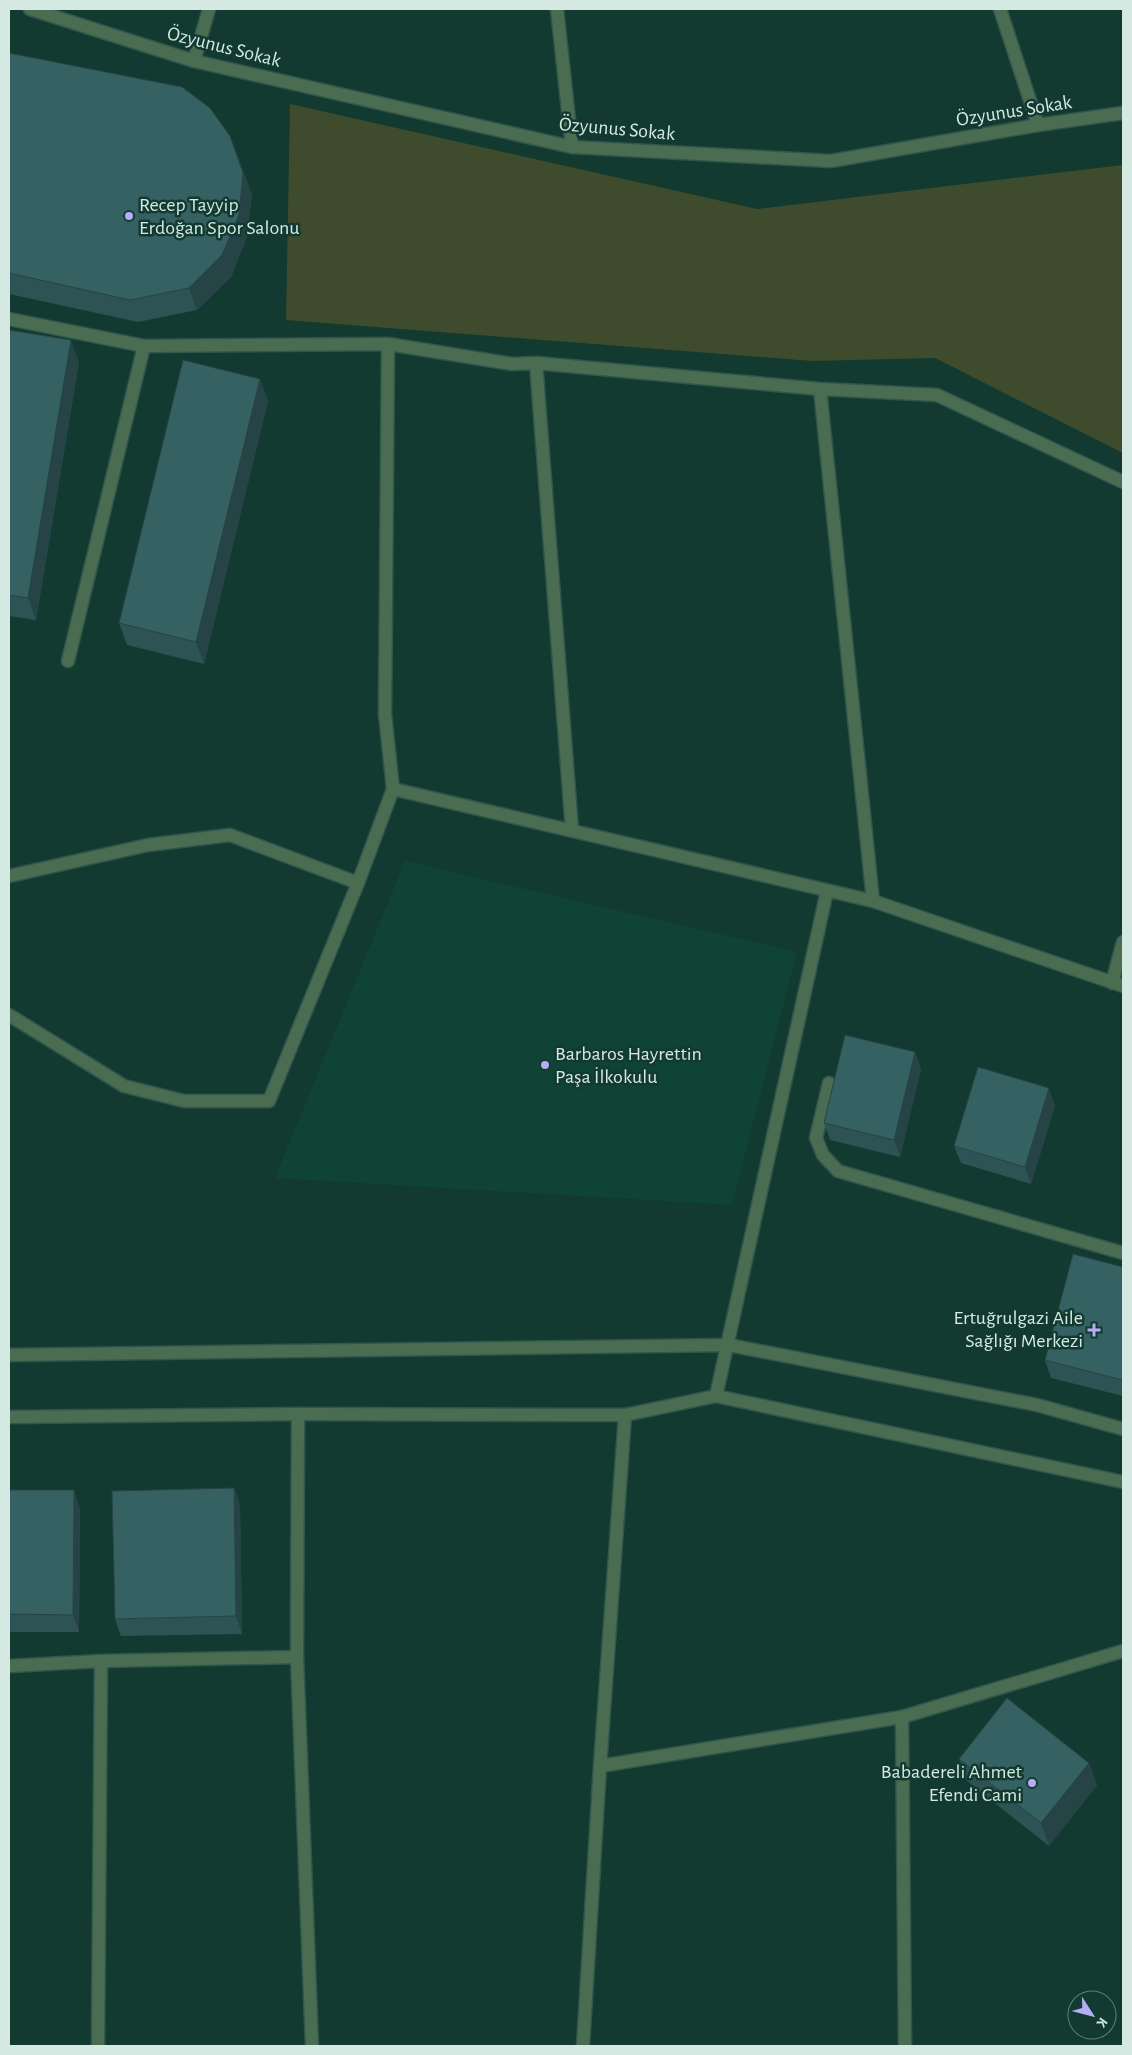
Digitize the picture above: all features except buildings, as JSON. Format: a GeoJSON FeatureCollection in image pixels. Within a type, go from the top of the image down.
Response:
{"type":"FeatureCollection","features":[{"type":"Feature","properties":{"kind":"street","name":"Özyunus Sokak"},"geometry":{"type":"LineString","coordinates":[[30,9],[194,61],[572,147],[830,161],[1038,125],[1123,113]]}},
{"type":"Feature","properties":{"kind":"street"},"geometry":{"type":"LineString","coordinates":[[194,61],[209,9]]}},
{"type":"Feature","properties":{"kind":"street"},"geometry":{"type":"LineString","coordinates":[[557,9],[572,147]]}},
{"type":"Feature","properties":{"kind":"street"},"geometry":{"type":"LineString","coordinates":[[1000,9],[1038,125]]}},
{"type":"Feature","properties":{"kind":"street"},"geometry":{"type":"LineString","coordinates":[[9,319],[144,346],[388,344],[512,364],[536,363],[820,389],[937,395],[1123,482]]}},
{"type":"Feature","properties":{"kind":"street"},"geometry":{"type":"LineString","coordinates":[[9,1015],[124,1086],[184,1101],[269,1101],[358,883],[393,789],[385,714],[388,344]]}},
{"type":"Feature","properties":{"kind":"street"},"geometry":{"type":"LineString","coordinates":[[68,661],[144,346]]}},
{"type":"Feature","properties":{"kind":"street"},"geometry":{"type":"LineString","coordinates":[[536,363],[572,830]]}},
{"type":"Feature","properties":{"kind":"street"},"geometry":{"type":"LineString","coordinates":[[820,389],[873,901]]}},
{"type":"Feature","properties":{"kind":"street"},"geometry":{"type":"LineString","coordinates":[[393,789],[873,901],[1118,984],[1123,942]]}},
{"type":"Feature","properties":{"kind":"street"},"geometry":{"type":"LineString","coordinates":[[9,876],[148,844],[230,835],[358,883]]}},
{"type":"Feature","properties":{"kind":"street"},"geometry":{"type":"LineString","coordinates":[[716,1396],[729,1345],[828,891]]}},
{"type":"Feature","properties":{"kind":"street"},"geometry":{"type":"LineString","coordinates":[[829,1083],[816,1138],[823,1155],[838,1171],[1123,1253]]}},
{"type":"Feature","properties":{"kind":"street"},"geometry":{"type":"LineString","coordinates":[[9,1355],[729,1345],[1037,1405],[1123,1429]]}},
{"type":"Feature","properties":{"kind":"street"},"geometry":{"type":"LineString","coordinates":[[9,1417],[298,1414],[625,1415],[716,1396],[1123,1482]]}},
{"type":"Feature","properties":{"kind":"street"},"geometry":{"type":"LineString","coordinates":[[298,1414],[297,1657],[312,2046]]}},
{"type":"Feature","properties":{"kind":"street"},"geometry":{"type":"LineString","coordinates":[[583,2046],[600,1766],[625,1415]]}},
{"type":"Feature","properties":{"kind":"street"},"geometry":{"type":"LineString","coordinates":[[600,1766],[902,1717],[1123,1651]]}},
{"type":"Feature","properties":{"kind":"street"},"geometry":{"type":"LineString","coordinates":[[9,1666],[297,1657]]}},
{"type":"Feature","properties":{"kind":"street"},"geometry":{"type":"LineString","coordinates":[[98,2046],[101,1662]]}},
{"type":"Feature","properties":{"kind":"street"},"geometry":{"type":"LineString","coordinates":[[902,1717],[905,2046]]}},
{"type":"Feature","properties":{"kind":"shaded area"},"geometry":{"type":"Polygon","coordinates":[[[290,104],[757,209],[1123,165],[1123,453],[935,358],[812,361],[286,320],[290,104]]]}},
{"type":"Feature","properties":{"kind":"shaded area","name":"Barbaros Hayrettin Paşa İlkokulu"},"geometry":{"type":"Polygon","coordinates":[[[405,861],[797,952],[732,1205],[275,1178],[405,861]]]}},
{"type":"Feature","properties":{"kind":"place","name":"Recep Tayyip Erdoğan Spor Salonu"},"geometry":{"type":"Point","coordinates":[129,216]}},
{"type":"Feature","properties":{"kind":"place","name":"Barbaros Hayrettin Paşa İlkokulu"},"geometry":{"type":"Point","coordinates":[545,1065]}},
{"type":"Feature","properties":{"kind":"place","name":"Ertuğrulgazi Aile Sağlığı Merkezi"},"geometry":{"type":"Point","coordinates":[1094,1330]}},
{"type":"Feature","properties":{"kind":"place","name":"Babadereli Ahmet Efendi Cami"},"geometry":{"type":"Point","coordinates":[1032,1783]}}]}
